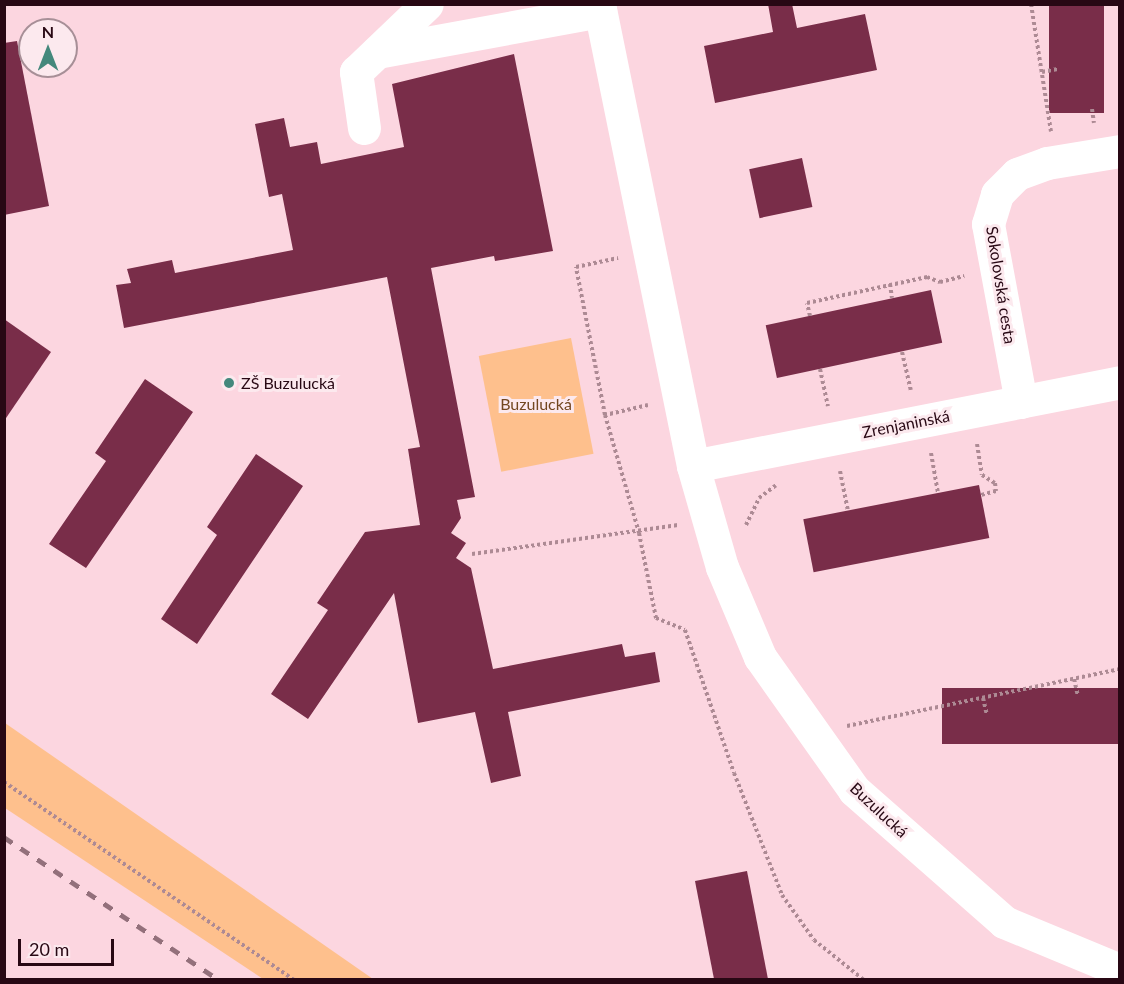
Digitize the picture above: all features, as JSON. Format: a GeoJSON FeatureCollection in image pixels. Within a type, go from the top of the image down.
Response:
{"type":"FeatureCollection","features":[{"type":"Feature","properties":{"kind":"street"},"geometry":{"type":"LineString","coordinates":[[364,129],[356,72],[427,4]]}},
{"type":"Feature","properties":{"kind":"street"},"geometry":{"type":"LineString","coordinates":[[377,52],[599,8]]}},
{"type":"Feature","properties":{"kind":"street","name":"Buzulucká"},"geometry":{"type":"LineString","coordinates":[[599,8],[693,466],[722,567],[760,657],[854,790],[1004,922],[1119,970]]}},
{"type":"Feature","properties":{"kind":"street","name":"Sokolovská cesta"},"geometry":{"type":"LineString","coordinates":[[1021,402],[988,224],[997,194],[1017,174],[1056,162],[1119,151]]}},
{"type":"Feature","properties":{"kind":"street","name":"Zrenjaninská"},"geometry":{"type":"LineString","coordinates":[[693,466],[1119,382]]}},
{"type":"Feature","properties":{"kind":"path"},"geometry":{"type":"LineString","coordinates":[[1031,4],[1056,162]]}},
{"type":"Feature","properties":{"kind":"path"},"geometry":{"type":"LineString","coordinates":[[1042,72],[1058,69]]}},
{"type":"Feature","properties":{"kind":"path"},"geometry":{"type":"LineString","coordinates":[[649,252],[576,267],[605,415],[639,533],[656,618],[685,630],[734,773],[782,895],[814,940],[864,980]]}},
{"type":"Feature","properties":{"kind":"path"},"geometry":{"type":"LineString","coordinates":[[810,316],[807,303],[927,277],[940,282],[997,269]]}},
{"type":"Feature","properties":{"kind":"path"},"geometry":{"type":"LineString","coordinates":[[890,284],[892,298]]}},
{"type":"Feature","properties":{"kind":"path"},"geometry":{"type":"LineString","coordinates":[[902,352],[913,402]]}},
{"type":"Feature","properties":{"kind":"path"},"geometry":{"type":"LineString","coordinates":[[820,369],[829,408]]}},
{"type":"Feature","properties":{"kind":"path"},"geometry":{"type":"LineString","coordinates":[[605,415],[679,399]]}},
{"type":"Feature","properties":{"kind":"path"},"geometry":{"type":"LineString","coordinates":[[965,446],[988,442]]}},
{"type":"Feature","properties":{"kind":"path"},"geometry":{"type":"LineString","coordinates":[[976,444],[982,476],[994,483],[996,491],[981,495]]}},
{"type":"Feature","properties":{"kind":"path"},"geometry":{"type":"LineString","coordinates":[[920,455],[942,450]]}},
{"type":"Feature","properties":{"kind":"path"},"geometry":{"type":"LineString","coordinates":[[931,453],[938,493]]}},
{"type":"Feature","properties":{"kind":"path"},"geometry":{"type":"LineString","coordinates":[[829,472],[851,468]]}},
{"type":"Feature","properties":{"kind":"path"},"geometry":{"type":"LineString","coordinates":[[839,470],[848,511]]}},
{"type":"Feature","properties":{"kind":"path"},"geometry":{"type":"LineString","coordinates":[[744,535],[753,506],[780,484]]}},
{"type":"Feature","properties":{"kind":"path"},"geometry":{"type":"LineString","coordinates":[[472,554],[639,533],[708,519]]}},
{"type":"Feature","properties":{"kind":"path"},"geometry":{"type":"LineString","coordinates":[[846,736],[840,727],[1119,669]]}},
{"type":"Feature","properties":{"kind":"path"},"geometry":{"type":"LineString","coordinates":[[1074,679],[1078,696]]}},
{"type":"Feature","properties":{"kind":"path"},"geometry":{"type":"LineString","coordinates":[[983,698],[987,715]]}},
{"type":"Feature","properties":{"kind":"path"},"geometry":{"type":"LineString","coordinates":[[4,782],[294,980]]}},
{"type":"Feature","properties":{"kind":"green space","name":"Buzulucká"},"geometry":{"type":"Polygon","coordinates":[[[571,338],[594,454],[501,472],[479,356],[571,338]]]}},
{"type":"Feature","properties":{"kind":"green space"},"geometry":{"type":"Polygon","coordinates":[[[5,723],[373,979],[263,979],[5,808],[5,723]]]}},
{"type":"Feature","properties":{"kind":"building"},"geometry":{"type":"Polygon","coordinates":[[[768,4],[792,4],[797,28],[865,14],[877,70],[715,103],[704,46],[773,32],[768,4]]]}},
{"type":"Feature","properties":{"kind":"building"},"geometry":{"type":"Polygon","coordinates":[[[1049,4],[1104,4],[1104,113],[1049,113],[1049,4]]]}},
{"type":"Feature","properties":{"kind":"building"},"geometry":{"type":"Polygon","coordinates":[[[17,41],[18,78],[24,78],[49,206],[4,215],[4,43],[17,41]]]}},
{"type":"Feature","properties":{"kind":"building"},"geometry":{"type":"Polygon","coordinates":[[[514,54],[553,251],[495,261],[494,256],[431,268],[475,497],[457,500],[461,518],[451,533],[466,543],[456,558],[471,568],[493,669],[622,644],[625,657],[655,652],[660,682],[508,712],[521,776],[491,783],[475,712],[418,723],[394,593],[308,719],[271,694],[328,610],[317,603],[365,532],[420,525],[408,449],[420,447],[387,277],[124,328],[116,285],[131,283],[127,269],[172,260],[175,273],[293,250],[282,194],[269,197],[255,124],[284,118],[290,147],[317,142],[321,164],[404,147],[392,84],[514,54]]]}},
{"type":"Feature","properties":{"kind":"building"},"geometry":{"type":"Polygon","coordinates":[[[802,158],[812,207],[760,218],[749,169],[802,158]]]}},
{"type":"Feature","properties":{"kind":"building"},"geometry":{"type":"Polygon","coordinates":[[[931,290],[942,343],[777,378],[766,325],[931,290]]]}},
{"type":"Feature","properties":{"kind":"building"},"geometry":{"type":"Polygon","coordinates":[[[4,319],[51,352],[4,421],[4,319]]]}},
{"type":"Feature","properties":{"kind":"building"},"geometry":{"type":"Polygon","coordinates":[[[145,379],[193,412],[86,568],[49,544],[106,461],[95,453],[145,379]]]}},
{"type":"Feature","properties":{"kind":"building"},"geometry":{"type":"Polygon","coordinates":[[[256,454],[303,486],[197,644],[161,619],[217,535],[207,527],[256,454]]]}},
{"type":"Feature","properties":{"kind":"building"},"geometry":{"type":"Polygon","coordinates":[[[979,485],[989,538],[814,572],[803,519],[979,485]]]}},
{"type":"Feature","properties":{"kind":"building"},"geometry":{"type":"Polygon","coordinates":[[[942,688],[1119,688],[1119,744],[942,744],[942,688]]]}},
{"type":"Feature","properties":{"kind":"building"},"geometry":{"type":"Polygon","coordinates":[[[747,871],[768,980],[714,980],[695,881],[747,871]]]}},
{"type":"Feature","properties":{"kind":"railway"},"geometry":{"type":"LineString","coordinates":[[4,837],[219,980]]}},
{"type":"Feature","properties":{"kind":"place","name":"ZŠ Buzulucká"},"geometry":{"type":"Point","coordinates":[229,383]}}]}
